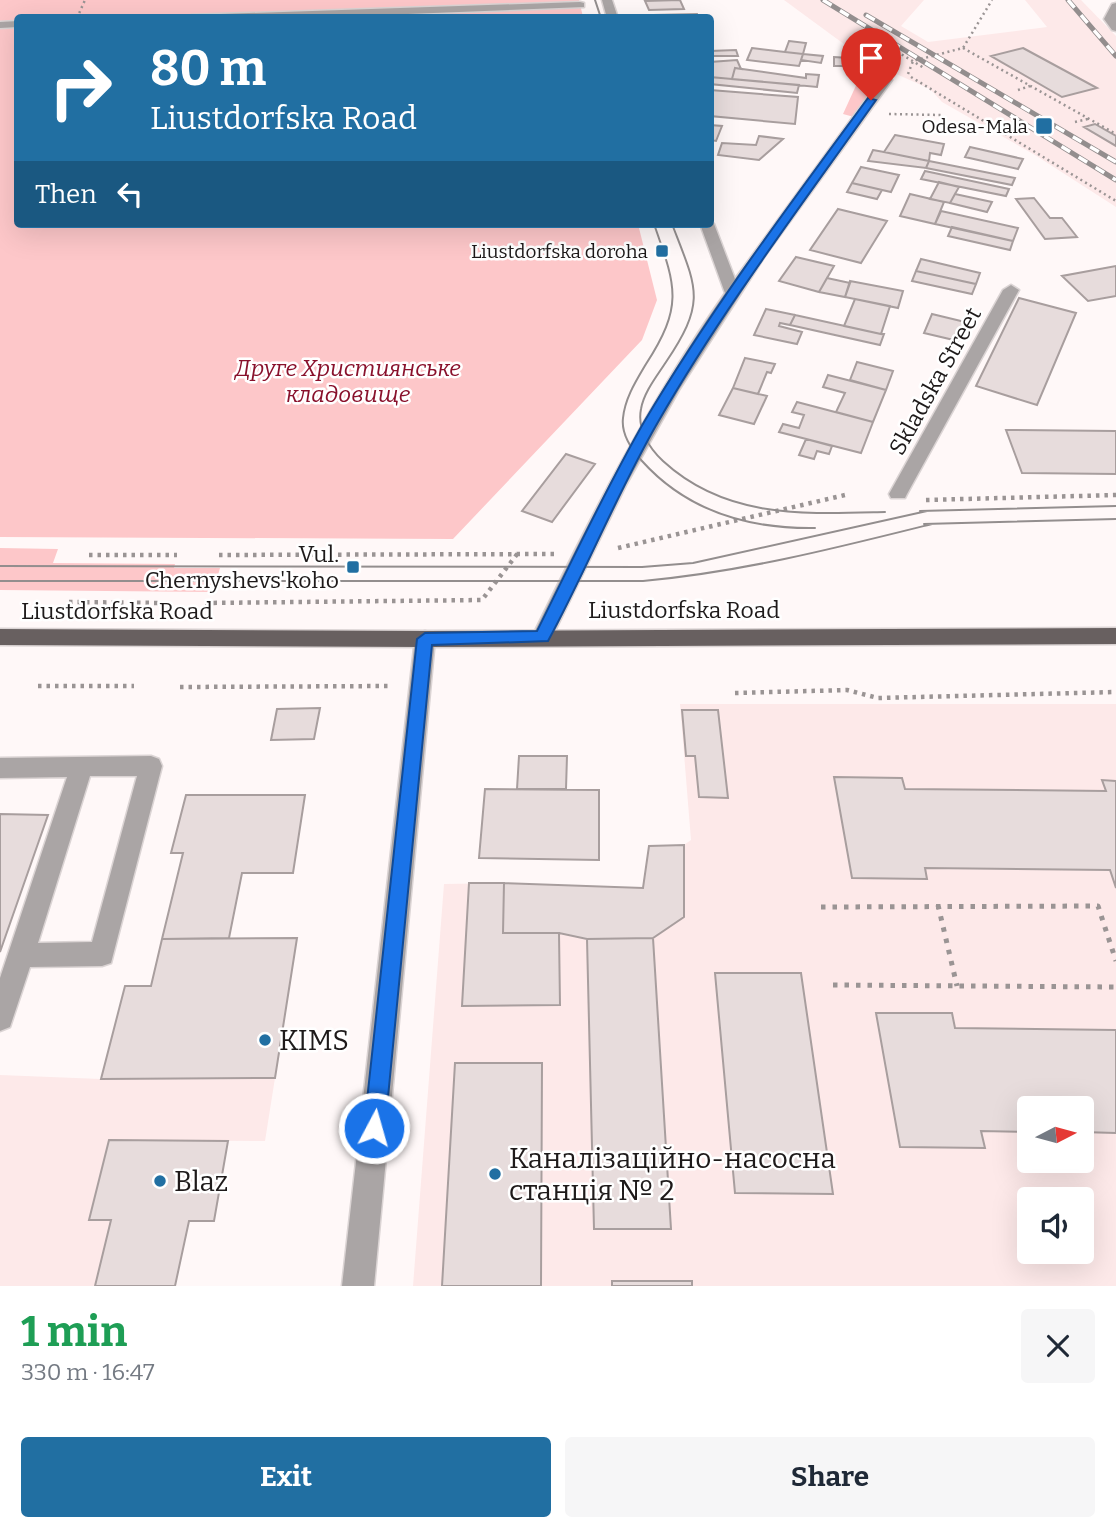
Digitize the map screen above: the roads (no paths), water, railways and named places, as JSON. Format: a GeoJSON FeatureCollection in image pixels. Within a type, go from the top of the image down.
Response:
{"type":"FeatureCollection","features":[{"type":"Feature","properties":{"kind":"main road","name":"Liustdorfska Road"},"geometry":{"type":"LineString","coordinates":[[0,637],[425,639],[1116,635]]}},
{"type":"Feature","properties":{"kind":"street"},"geometry":{"type":"LineString","coordinates":[[311,14],[580,5]]}},
{"type":"Feature","properties":{"kind":"street"},"geometry":{"type":"LineString","coordinates":[[1116,6],[1110,19],[1116,27]]}},
{"type":"Feature","properties":{"kind":"street"},"geometry":{"type":"LineString","coordinates":[[542,637],[644,434],[732,291],[886,80]]}},
{"type":"Feature","properties":{"kind":"street"},"geometry":{"type":"LineString","coordinates":[[708,228],[732,291]]}},
{"type":"Feature","properties":{"kind":"street","name":"Skladska Street"},"geometry":{"type":"LineString","coordinates":[[898,494],[1011,290]]}},
{"type":"Feature","properties":{"kind":"street"},"geometry":{"type":"LineString","coordinates":[[358,1286],[425,639]]}},
{"type":"Feature","properties":{"kind":"street"},"geometry":{"type":"LineString","coordinates":[[0,768],[151,766],[102,954],[20,955]]}},
{"type":"Feature","properties":{"kind":"street"},"geometry":{"type":"LineString","coordinates":[[0,1018],[82,767]]}},
{"type":"Feature","properties":{"kind":"tram line"},"geometry":{"type":"LineString","coordinates":[[595,0],[600,14]]}},
{"type":"Feature","properties":{"kind":"tram line"},"geometry":{"type":"LineString","coordinates":[[655,228],[671,280],[671,310],[658,344],[626,404],[623,424],[628,441],[638,457],[660,478],[699,504],[721,514],[766,525],[815,528]]}},
{"type":"Feature","properties":{"kind":"tram line"},"geometry":{"type":"LineString","coordinates":[[674,228],[692,280],[693,309],[679,341],[651,384],[643,403],[641,424],[645,438],[653,450],[687,480],[713,494],[740,503],[796,512],[885,512]]}},
{"type":"Feature","properties":{"kind":"tram line"},"geometry":{"type":"LineString","coordinates":[[920,511],[1116,506]]}},
{"type":"Feature","properties":{"kind":"tram line"},"geometry":{"type":"LineString","coordinates":[[0,566],[642,567],[693,563],[927,511]]}},
{"type":"Feature","properties":{"kind":"tram line"},"geometry":{"type":"LineString","coordinates":[[924,524],[1116,519]]}},
{"type":"Feature","properties":{"kind":"tram line"},"geometry":{"type":"LineString","coordinates":[[0,581],[643,581],[753,565],[932,524]]}},
{"type":"Feature","properties":{"kind":"railway"},"geometry":{"type":"LineString","coordinates":[[823,0],[1116,180]]}},
{"type":"Feature","properties":{"kind":"railway"},"geometry":{"type":"LineString","coordinates":[[1068,0],[1116,56]]}},
{"type":"Feature","properties":{"kind":"railway"},"geometry":{"type":"LineString","coordinates":[[866,15],[1116,162]]}},
{"type":"Feature","properties":{"kind":"place","name":"Odesa-Mala"},"geometry":{"type":"Point","coordinates":[1044,126]}},
{"type":"Feature","properties":{"kind":"place","name":"Liustdorfska doroha"},"geometry":{"type":"Point","coordinates":[662,251]}},
{"type":"Feature","properties":{"kind":"place","name":"Vul. Chernyshevs'koho"},"geometry":{"type":"Point","coordinates":[353,567]}},
{"type":"Feature","properties":{"kind":"place","name":"KIMS"},"geometry":{"type":"Point","coordinates":[265,1040]}},
{"type":"Feature","properties":{"kind":"place","name":"Каналізаційно-насосна станція № 2"},"geometry":{"type":"Point","coordinates":[495,1174]}},
{"type":"Feature","properties":{"kind":"place","name":"Blaz"},"geometry":{"type":"Point","coordinates":[160,1181]}},
{"type":"Feature","properties":{"kind":"park label","name":"Друге Християнське кладовище"},"geometry":{"type":"Point","coordinates":[348,381]}}]}
